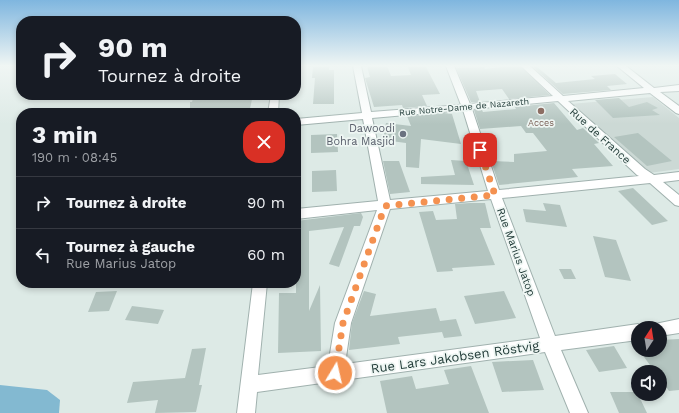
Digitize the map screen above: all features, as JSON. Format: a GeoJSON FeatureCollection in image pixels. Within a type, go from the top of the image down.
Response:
{"type":"FeatureCollection","features":[{"type":"Feature","properties":{"kind":"street"},"geometry":{"type":"LineString","coordinates":[[335,373],[343,323],[385,206],[361,85]]}},
{"type":"Feature","properties":{"kind":"street","name":"Rue Marius Jatop"},"geometry":{"type":"LineString","coordinates":[[458,85],[495,195],[550,344],[578,413]]}},
{"type":"Feature","properties":{"kind":"street","name":"Rue de France"},"geometry":{"type":"LineString","coordinates":[[545,85],[640,172],[653,180],[679,202]]}},
{"type":"Feature","properties":{"kind":"street"},"geometry":{"type":"LineString","coordinates":[[646,85],[679,111]]}},
{"type":"Feature","properties":{"kind":"street","name":"Rue Notre-Dame de Nazareth"},"geometry":{"type":"LineString","coordinates":[[301,122],[679,88]]}},
{"type":"Feature","properties":{"kind":"street"},"geometry":{"type":"LineString","coordinates":[[301,214],[653,180],[679,176]]}},
{"type":"Feature","properties":{"kind":"street"},"geometry":{"type":"LineString","coordinates":[[246,413],[259,288]]}},
{"type":"Feature","properties":{"kind":"street"},"geometry":{"type":"LineString","coordinates":[[667,328],[679,326]]}},
{"type":"Feature","properties":{"kind":"street","name":"Rue Lars Jakobsen Röstvig"},"geometry":{"type":"LineString","coordinates":[[249,385],[631,333]]}},
{"type":"Feature","properties":{"kind":"shaded area"},"geometry":{"type":"Polygon","coordinates":[[[653,97],[679,118],[679,169],[649,173],[570,104],[653,97]]]}},
{"type":"Feature","properties":{"kind":"water"},"geometry":{"type":"Polygon","coordinates":[[[0,385],[47,390],[60,400],[59,413],[0,413],[0,385]]]}},
{"type":"Feature","properties":{"kind":"building"},"geometry":{"type":"Polygon","coordinates":[[[314,85],[334,85],[334,104],[313,104],[314,85]]]}},
{"type":"Feature","properties":{"kind":"building"},"geometry":{"type":"Polygon","coordinates":[[[367,85],[435,85],[440,94],[422,95],[427,106],[403,108],[402,105],[374,107],[367,85]]]}},
{"type":"Feature","properties":{"kind":"building"},"geometry":{"type":"Polygon","coordinates":[[[464,85],[540,85],[550,95],[509,99],[502,89],[476,91],[480,102],[471,102],[464,85]]]}},
{"type":"Feature","properties":{"kind":"building"},"geometry":{"type":"Polygon","coordinates":[[[553,85],[614,85],[607,86],[611,90],[563,94],[553,85]]]}},
{"type":"Feature","properties":{"kind":"building"},"geometry":{"type":"Polygon","coordinates":[[[619,98],[629,107],[647,102],[658,108],[652,110],[660,115],[613,118],[595,100],[619,98]]]}},
{"type":"Feature","properties":{"kind":"building"},"geometry":{"type":"Polygon","coordinates":[[[193,100],[252,100],[250,108],[190,108],[190,102],[192,102],[193,100]]]}},
{"type":"Feature","properties":{"kind":"building"},"geometry":{"type":"Polygon","coordinates":[[[554,103],[577,130],[583,128],[599,143],[594,144],[613,166],[572,169],[578,177],[499,185],[491,161],[514,162],[514,154],[547,151],[533,133],[526,133],[521,126],[480,129],[474,110],[482,110],[483,112],[554,103]]]}},
{"type":"Feature","properties":{"kind":"building"},"geometry":{"type":"Polygon","coordinates":[[[444,113],[452,114],[461,144],[421,139],[419,168],[406,167],[406,143],[383,140],[386,123],[411,126],[407,116],[444,113]]]}},
{"type":"Feature","properties":{"kind":"building"},"geometry":{"type":"Polygon","coordinates":[[[638,133],[672,161],[647,166],[614,137],[638,133]]]}},
{"type":"Feature","properties":{"kind":"building"},"geometry":{"type":"Polygon","coordinates":[[[337,134],[338,152],[311,153],[311,135],[337,134]]]}},
{"type":"Feature","properties":{"kind":"building"},"geometry":{"type":"Polygon","coordinates":[[[451,160],[466,161],[474,185],[421,184],[421,177],[455,175],[451,160]]]}},
{"type":"Feature","properties":{"kind":"building"},"geometry":{"type":"Polygon","coordinates":[[[383,161],[399,161],[410,192],[390,194],[383,161]]]}},
{"type":"Feature","properties":{"kind":"building"},"geometry":{"type":"Polygon","coordinates":[[[336,170],[337,191],[312,192],[312,171],[336,170]]]}},
{"type":"Feature","properties":{"kind":"building"},"geometry":{"type":"Polygon","coordinates":[[[633,188],[668,221],[652,225],[618,191],[633,188]]]}},
{"type":"Feature","properties":{"kind":"building"},"geometry":{"type":"Polygon","coordinates":[[[485,203],[491,228],[480,228],[495,265],[452,268],[453,271],[437,272],[419,212],[433,211],[436,220],[457,219],[455,204],[485,203]]]}},
{"type":"Feature","properties":{"kind":"building"},"geometry":{"type":"Polygon","coordinates":[[[543,203],[560,205],[567,227],[526,222],[523,209],[546,211],[543,203]]]}},
{"type":"Feature","properties":{"kind":"building"},"geometry":{"type":"Polygon","coordinates":[[[361,213],[363,217],[360,226],[354,226],[339,267],[329,264],[344,227],[309,231],[309,311],[320,285],[321,351],[278,353],[279,293],[296,293],[296,288],[301,288],[301,220],[361,213]]]}},
{"type":"Feature","properties":{"kind":"building"},"geometry":{"type":"Polygon","coordinates":[[[593,236],[616,240],[631,281],[605,277],[593,236]]]}},
{"type":"Feature","properties":{"kind":"building"},"geometry":{"type":"Polygon","coordinates":[[[559,269],[571,269],[576,279],[564,279],[559,269]]]}},
{"type":"Feature","properties":{"kind":"building"},"geometry":{"type":"Polygon","coordinates":[[[117,291],[109,311],[88,312],[96,292],[117,291]]]}},
{"type":"Feature","properties":{"kind":"building"},"geometry":{"type":"Polygon","coordinates":[[[364,291],[376,294],[370,316],[436,308],[440,321],[456,319],[462,336],[444,338],[442,332],[398,337],[400,344],[349,350],[352,323],[364,291]]]}},
{"type":"Feature","properties":{"kind":"building"},"geometry":{"type":"Polygon","coordinates":[[[504,291],[516,318],[475,324],[464,296],[504,291]]]}},
{"type":"Feature","properties":{"kind":"building"},"geometry":{"type":"Polygon","coordinates":[[[132,306],[164,310],[158,324],[125,320],[132,306]]]}},
{"type":"Feature","properties":{"kind":"building"},"geometry":{"type":"Polygon","coordinates":[[[679,339],[679,390],[669,391],[667,388],[667,365],[650,365],[644,357],[667,357],[667,340],[679,339]]]}},
{"type":"Feature","properties":{"kind":"building"},"geometry":{"type":"Polygon","coordinates":[[[614,346],[627,368],[599,372],[586,350],[614,346]]]}},
{"type":"Feature","properties":{"kind":"building"},"geometry":{"type":"Polygon","coordinates":[[[206,348],[199,385],[202,385],[196,412],[155,413],[158,400],[127,403],[133,382],[185,378],[192,349],[206,348]]]}},
{"type":"Feature","properties":{"kind":"building"},"geometry":{"type":"Polygon","coordinates":[[[533,360],[544,390],[502,392],[492,362],[533,360]]]}},
{"type":"Feature","properties":{"kind":"building"},"geometry":{"type":"Polygon","coordinates":[[[471,366],[489,413],[387,413],[380,381],[412,376],[416,389],[449,384],[444,370],[471,366]]]}},
{"type":"Feature","properties":{"kind":"building"},"geometry":{"type":"Polygon","coordinates":[[[610,392],[631,392],[631,401],[641,401],[647,413],[619,413],[610,392]]]}},
{"type":"Feature","properties":{"kind":"place","name":"Acces"},"geometry":{"type":"Point","coordinates":[541,111]}},
{"type":"Feature","properties":{"kind":"place","name":"Dawoodi Bohra Masjid"},"geometry":{"type":"Point","coordinates":[403,134]}},
{"type":"Feature","properties":{"kind":"route"},"geometry":{"type":"LineString","coordinates":[[335,373],[343,323],[385,206],[495,195],[480,150]]}}]}
